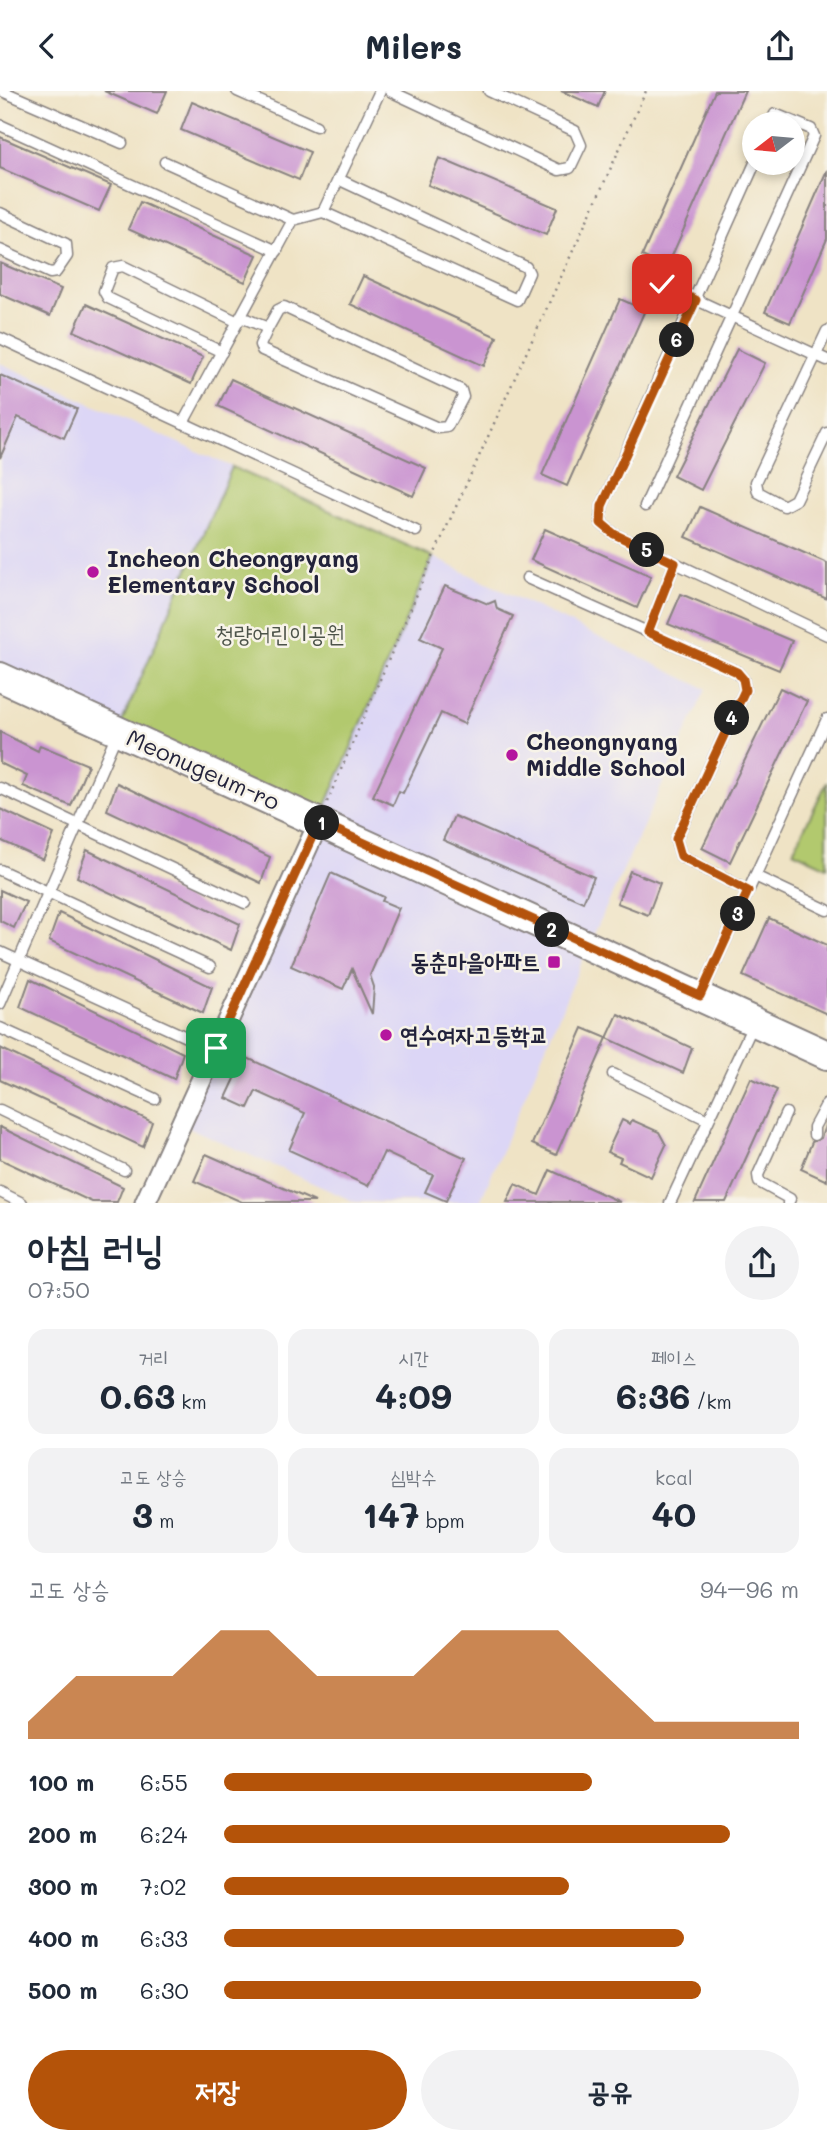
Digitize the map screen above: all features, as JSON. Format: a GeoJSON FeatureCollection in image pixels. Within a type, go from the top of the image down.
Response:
{"type":"FeatureCollection","features":[{"type":"Feature","properties":{"kind":"main road","name":"Meonugeum-ro"},"geometry":{"type":"LineString","coordinates":[[0,677],[827,1055]]}},
{"type":"Feature","properties":{"kind":"street"},"geometry":{"type":"LineString","coordinates":[[145,1202],[319,822]]}},
{"type":"Feature","properties":{"kind":"lane"},"geometry":{"type":"LineString","coordinates":[[2,91],[122,143]]}},
{"type":"Feature","properties":{"kind":"lane"},"geometry":{"type":"LineString","coordinates":[[237,91],[316,126]]}},
{"type":"Feature","properties":{"kind":"lane"},"geometry":{"type":"LineString","coordinates":[[323,212],[380,91]]}},
{"type":"Feature","properties":{"kind":"lane"},"geometry":{"type":"LineString","coordinates":[[390,91],[559,170],[570,167],[581,145],[575,131],[489,91]]}},
{"type":"Feature","properties":{"kind":"lane"},"geometry":{"type":"LineString","coordinates":[[0,125],[277,251]]}},
{"type":"Feature","properties":{"kind":"lane"},"geometry":{"type":"LineString","coordinates":[[805,126],[811,129],[814,136],[805,156]]}},
{"type":"Feature","properties":{"kind":"lane"},"geometry":{"type":"LineString","coordinates":[[165,162],[293,220],[323,212],[517,300],[529,273],[526,267],[338,179]]}},
{"type":"Feature","properties":{"kind":"lane"},"geometry":{"type":"LineString","coordinates":[[750,175],[602,506],[601,523],[614,534],[827,635]]}},
{"type":"Feature","properties":{"kind":"lane"},"geometry":{"type":"LineString","coordinates":[[645,506],[796,175]]}},
{"type":"Feature","properties":{"kind":"lane"},"geometry":{"type":"LineString","coordinates":[[0,213],[66,244],[67,256],[56,272],[50,273],[0,250]]}},
{"type":"Feature","properties":{"kind":"lane"},"geometry":{"type":"LineString","coordinates":[[183,423],[293,220]]}},
{"type":"Feature","properties":{"kind":"lane"},"geometry":{"type":"LineString","coordinates":[[222,352],[108,298],[104,291],[113,268],[123,266],[240,319],[268,328]]}},
{"type":"Feature","properties":{"kind":"lane"},"geometry":{"type":"LineString","coordinates":[[662,284],[827,360]]}},
{"type":"Feature","properties":{"kind":"lane"},"geometry":{"type":"LineString","coordinates":[[284,307],[461,390],[463,397],[447,427],[438,428],[262,350],[260,345],[268,328],[278,310],[284,307]]}},
{"type":"Feature","properties":{"kind":"lane"},"geometry":{"type":"LineString","coordinates":[[827,331],[756,482],[758,492],[784,506],[795,500],[827,433]]}},
{"type":"Feature","properties":{"kind":"lane"},"geometry":{"type":"LineString","coordinates":[[0,338],[416,531]]}},
{"type":"Feature","properties":{"kind":"lane"},"geometry":{"type":"LineString","coordinates":[[648,632],[675,563]]}},
{"type":"Feature","properties":{"kind":"lane"},"geometry":{"type":"LineString","coordinates":[[527,578],[737,672],[743,679],[745,690],[676,839],[676,847],[681,856],[748,891]]}},
{"type":"Feature","properties":{"kind":"lane"},"geometry":{"type":"LineString","coordinates":[[700,996],[824,734],[827,719]]}},
{"type":"Feature","properties":{"kind":"lane"},"geometry":{"type":"LineString","coordinates":[[0,1004],[118,731]]}},
{"type":"Feature","properties":{"kind":"lane"},"geometry":{"type":"LineString","coordinates":[[0,788],[245,903]]}},
{"type":"Feature","properties":{"kind":"lane"},"geometry":{"type":"LineString","coordinates":[[0,870],[209,967]]}},
{"type":"Feature","properties":{"kind":"lane"},"geometry":{"type":"LineString","coordinates":[[755,876],[827,910]]}},
{"type":"Feature","properties":{"kind":"lane"},"geometry":{"type":"LineString","coordinates":[[0,953],[186,1037]]}},
{"type":"Feature","properties":{"kind":"lane"},"geometry":{"type":"LineString","coordinates":[[670,1202],[754,1021]]}},
{"type":"Feature","properties":{"kind":"lane"},"geometry":{"type":"LineString","coordinates":[[0,1028],[155,1099]]}},
{"type":"Feature","properties":{"kind":"lane"},"geometry":{"type":"LineString","coordinates":[[613,1074],[708,1120]]}},
{"type":"Feature","properties":{"kind":"lane"},"geometry":{"type":"LineString","coordinates":[[814,1135],[814,1127],[827,1103]]}},
{"type":"Feature","properties":{"kind":"lane"},"geometry":{"type":"LineString","coordinates":[[0,1110],[124,1170]]}},
{"type":"Feature","properties":{"kind":"lane"},"geometry":{"type":"LineString","coordinates":[[786,1113],[758,1175],[759,1182],[790,1199],[788,1202]]}},
{"type":"Feature","properties":{"kind":"lane"},"geometry":{"type":"LineString","coordinates":[[0,1192],[22,1202]]}},
{"type":"Feature","properties":{"kind":"path"},"geometry":{"type":"LineString","coordinates":[[319,822],[433,557],[646,91]]}},
{"type":"Feature","properties":{"kind":"shaded area","name":"Incheon Cheongryang Elementary School"},"geometry":{"type":"Polygon","coordinates":[[[0,363],[232,467],[118,731],[0,677],[0,363]]]}},
{"type":"Feature","properties":{"kind":"shaded area"},"geometry":{"type":"Polygon","coordinates":[[[433,557],[706,689],[588,947],[480,1202],[355,1202],[181,1124],[319,822],[433,557]]]}},
{"type":"Feature","properties":{"kind":"green space","name":"청량어린이공원"},"geometry":{"type":"Polygon","coordinates":[[[232,467],[433,557],[319,822],[118,731],[232,467]]]}},
{"type":"Feature","properties":{"kind":"green space"},"geometry":{"type":"Polygon","coordinates":[[[827,782],[827,867],[793,851],[827,782]]]}},
{"type":"Feature","properties":{"kind":"building"},"geometry":{"type":"Polygon","coordinates":[[[104,91],[167,91],[157,114],[104,91]]]}},
{"type":"Feature","properties":{"kind":"building"},"geometry":{"type":"Polygon","coordinates":[[[561,91],[605,91],[598,107],[561,91]]]}},
{"type":"Feature","properties":{"kind":"building"},"geometry":{"type":"Polygon","coordinates":[[[715,91],[745,91],[667,267],[642,256],[715,91]]]}},
{"type":"Feature","properties":{"kind":"building"},"geometry":{"type":"Polygon","coordinates":[[[192,102],[310,152],[299,180],[181,130],[192,102]]]}},
{"type":"Feature","properties":{"kind":"building"},"geometry":{"type":"Polygon","coordinates":[[[0,137],[111,185],[99,211],[0,168],[0,137]]]}},
{"type":"Feature","properties":{"kind":"building"},"geometry":{"type":"Polygon","coordinates":[[[439,158],[557,208],[546,235],[428,185],[439,158]]]}},
{"type":"Feature","properties":{"kind":"building"},"geometry":{"type":"Polygon","coordinates":[[[827,170],[827,239],[790,323],[765,312],[827,170]]]}},
{"type":"Feature","properties":{"kind":"building"},"geometry":{"type":"Polygon","coordinates":[[[140,202],[257,255],[245,282],[128,229],[140,202]]]}},
{"type":"Feature","properties":{"kind":"building"},"geometry":{"type":"Polygon","coordinates":[[[0,263],[61,289],[50,316],[0,294],[0,263]]]}},
{"type":"Feature","properties":{"kind":"building"},"geometry":{"type":"Polygon","coordinates":[[[363,276],[497,337],[484,366],[350,304],[363,276]]]}},
{"type":"Feature","properties":{"kind":"building"},"geometry":{"type":"Polygon","coordinates":[[[620,299],[645,310],[567,486],[542,475],[620,299]]]}},
{"type":"Feature","properties":{"kind":"building"},"geometry":{"type":"Polygon","coordinates":[[[86,304],[203,357],[191,384],[74,331],[86,304]]]}},
{"type":"Feature","properties":{"kind":"building"},"geometry":{"type":"Polygon","coordinates":[[[737,349],[765,363],[701,490],[673,476],[737,349]]]}},
{"type":"Feature","properties":{"kind":"building"},"geometry":{"type":"Polygon","coordinates":[[[0,375],[77,409],[64,438],[18,417],[0,458],[0,375]]]}},
{"type":"Feature","properties":{"kind":"building"},"geometry":{"type":"Polygon","coordinates":[[[231,379],[426,468],[413,496],[218,406],[231,379]]]}},
{"type":"Feature","properties":{"kind":"building"},"geometry":{"type":"Polygon","coordinates":[[[700,507],[827,563],[827,599],[686,537],[700,507]]]}},
{"type":"Feature","properties":{"kind":"building"},"geometry":{"type":"Polygon","coordinates":[[[545,529],[651,576],[637,608],[531,560],[545,529]]]}},
{"type":"Feature","properties":{"kind":"building"},"geometry":{"type":"Polygon","coordinates":[[[445,586],[488,604],[495,601],[497,609],[513,616],[464,724],[441,713],[403,793],[399,791],[393,805],[373,796],[442,648],[420,638],[445,586]]]}},
{"type":"Feature","properties":{"kind":"building"},"geometry":{"type":"Polygon","coordinates":[[[681,594],[792,641],[779,670],[668,624],[681,594]]]}},
{"type":"Feature","properties":{"kind":"building"},"geometry":{"type":"Polygon","coordinates":[[[780,688],[807,701],[730,862],[702,848],[780,688]]]}},
{"type":"Feature","properties":{"kind":"building"},"geometry":{"type":"Polygon","coordinates":[[[0,732],[38,751],[40,745],[88,765],[71,806],[23,786],[27,776],[0,763],[0,732]]]}},
{"type":"Feature","properties":{"kind":"building"},"geometry":{"type":"Polygon","coordinates":[[[117,783],[270,857],[261,883],[107,810],[117,783]]]}},
{"type":"Feature","properties":{"kind":"building"},"geometry":{"type":"Polygon","coordinates":[[[0,809],[54,834],[43,860],[0,840],[0,809]]]}},
{"type":"Feature","properties":{"kind":"building"},"geometry":{"type":"Polygon","coordinates":[[[454,816],[594,877],[583,902],[443,840],[454,816]]]}},
{"type":"Feature","properties":{"kind":"building"},"geometry":{"type":"Polygon","coordinates":[[[87,850],[240,924],[231,950],[77,877],[87,850]]]}},
{"type":"Feature","properties":{"kind":"building"},"geometry":{"type":"Polygon","coordinates":[[[630,871],[660,883],[648,915],[617,903],[630,871]]]}},
{"type":"Feature","properties":{"kind":"building"},"geometry":{"type":"Polygon","coordinates":[[[331,873],[384,897],[382,901],[399,908],[370,975],[374,987],[372,1014],[352,969],[343,989],[291,966],[331,873]]]}},
{"type":"Feature","properties":{"kind":"building"},"geometry":{"type":"Polygon","coordinates":[[[0,890],[26,902],[14,928],[0,921],[0,890]]]}},
{"type":"Feature","properties":{"kind":"building"},"geometry":{"type":"Polygon","coordinates":[[[59,913],[212,987],[203,1013],[49,941],[59,913]]]}},
{"type":"Feature","properties":{"kind":"building"},"geometry":{"type":"Polygon","coordinates":[[[769,918],[827,945],[827,1014],[743,976],[769,918]]]}},
{"type":"Feature","properties":{"kind":"building"},"geometry":{"type":"Polygon","coordinates":[[[30,979],[183,1053],[174,1079],[20,1007],[30,979]]]}},
{"type":"Feature","properties":{"kind":"building"},"geometry":{"type":"Polygon","coordinates":[[[618,1014],[692,1048],[683,1073],[607,1038],[618,1014]]]}},
{"type":"Feature","properties":{"kind":"building"},"geometry":{"type":"Polygon","coordinates":[[[583,1028],[607,1038],[556,1155],[532,1144],[583,1028]]]}},
{"type":"Feature","properties":{"kind":"building"},"geometry":{"type":"Polygon","coordinates":[[[0,1048],[152,1122],[143,1147],[0,1080],[0,1048]]]}},
{"type":"Feature","properties":{"kind":"building"},"geometry":{"type":"Polygon","coordinates":[[[245,1057],[466,1158],[446,1201],[425,1192],[433,1175],[384,1152],[368,1186],[289,1150],[305,1113],[256,1091],[248,1108],[226,1098],[245,1057]]]}},
{"type":"Feature","properties":{"kind":"building"},"geometry":{"type":"Polygon","coordinates":[[[751,1078],[777,1090],[726,1202],[695,1202],[751,1078]]]}},
{"type":"Feature","properties":{"kind":"building"},"geometry":{"type":"Polygon","coordinates":[[[827,1119],[827,1181],[801,1169],[812,1142],[821,1138],[827,1119]]]}},
{"type":"Feature","properties":{"kind":"building"},"geometry":{"type":"Polygon","coordinates":[[[622,1120],[630,1124],[632,1120],[659,1132],[666,1145],[651,1177],[619,1162],[621,1158],[607,1152],[622,1120]]]}},
{"type":"Feature","properties":{"kind":"building"},"geometry":{"type":"Polygon","coordinates":[[[0,1127],[123,1187],[117,1202],[92,1202],[0,1159],[0,1127]]]}},
{"type":"Feature","properties":{"kind":"building"},"geometry":{"type":"Polygon","coordinates":[[[206,1154],[315,1202],[242,1202],[194,1181],[206,1154]]]}},
{"type":"Feature","properties":{"kind":"building"},"geometry":{"type":"Polygon","coordinates":[[[550,1170],[620,1202],[507,1202],[515,1184],[539,1195],[550,1170]]]}},
{"type":"Feature","properties":{"kind":"place","name":"Incheon Cheongryang Elementary School"},"geometry":{"type":"Point","coordinates":[93,572]}},
{"type":"Feature","properties":{"kind":"place","name":"Cheongnyang Middle School"},"geometry":{"type":"Point","coordinates":[512,755]}},
{"type":"Feature","properties":{"kind":"place","name":"동춘마을아파트"},"geometry":{"type":"Point","coordinates":[554,962]}},
{"type":"Feature","properties":{"kind":"place","name":"연수여자고등학교"},"geometry":{"type":"Point","coordinates":[386,1035]}},
{"type":"Feature","properties":{"kind":"route"},"geometry":{"type":"LineString","coordinates":[[216,1048],[319,822],[700,996],[748,891],[681,856],[676,847],[676,839],[745,690],[743,679],[737,672],[648,632],[675,563],[614,534],[601,523],[602,506],[696,300],[662,284]]}}]}
